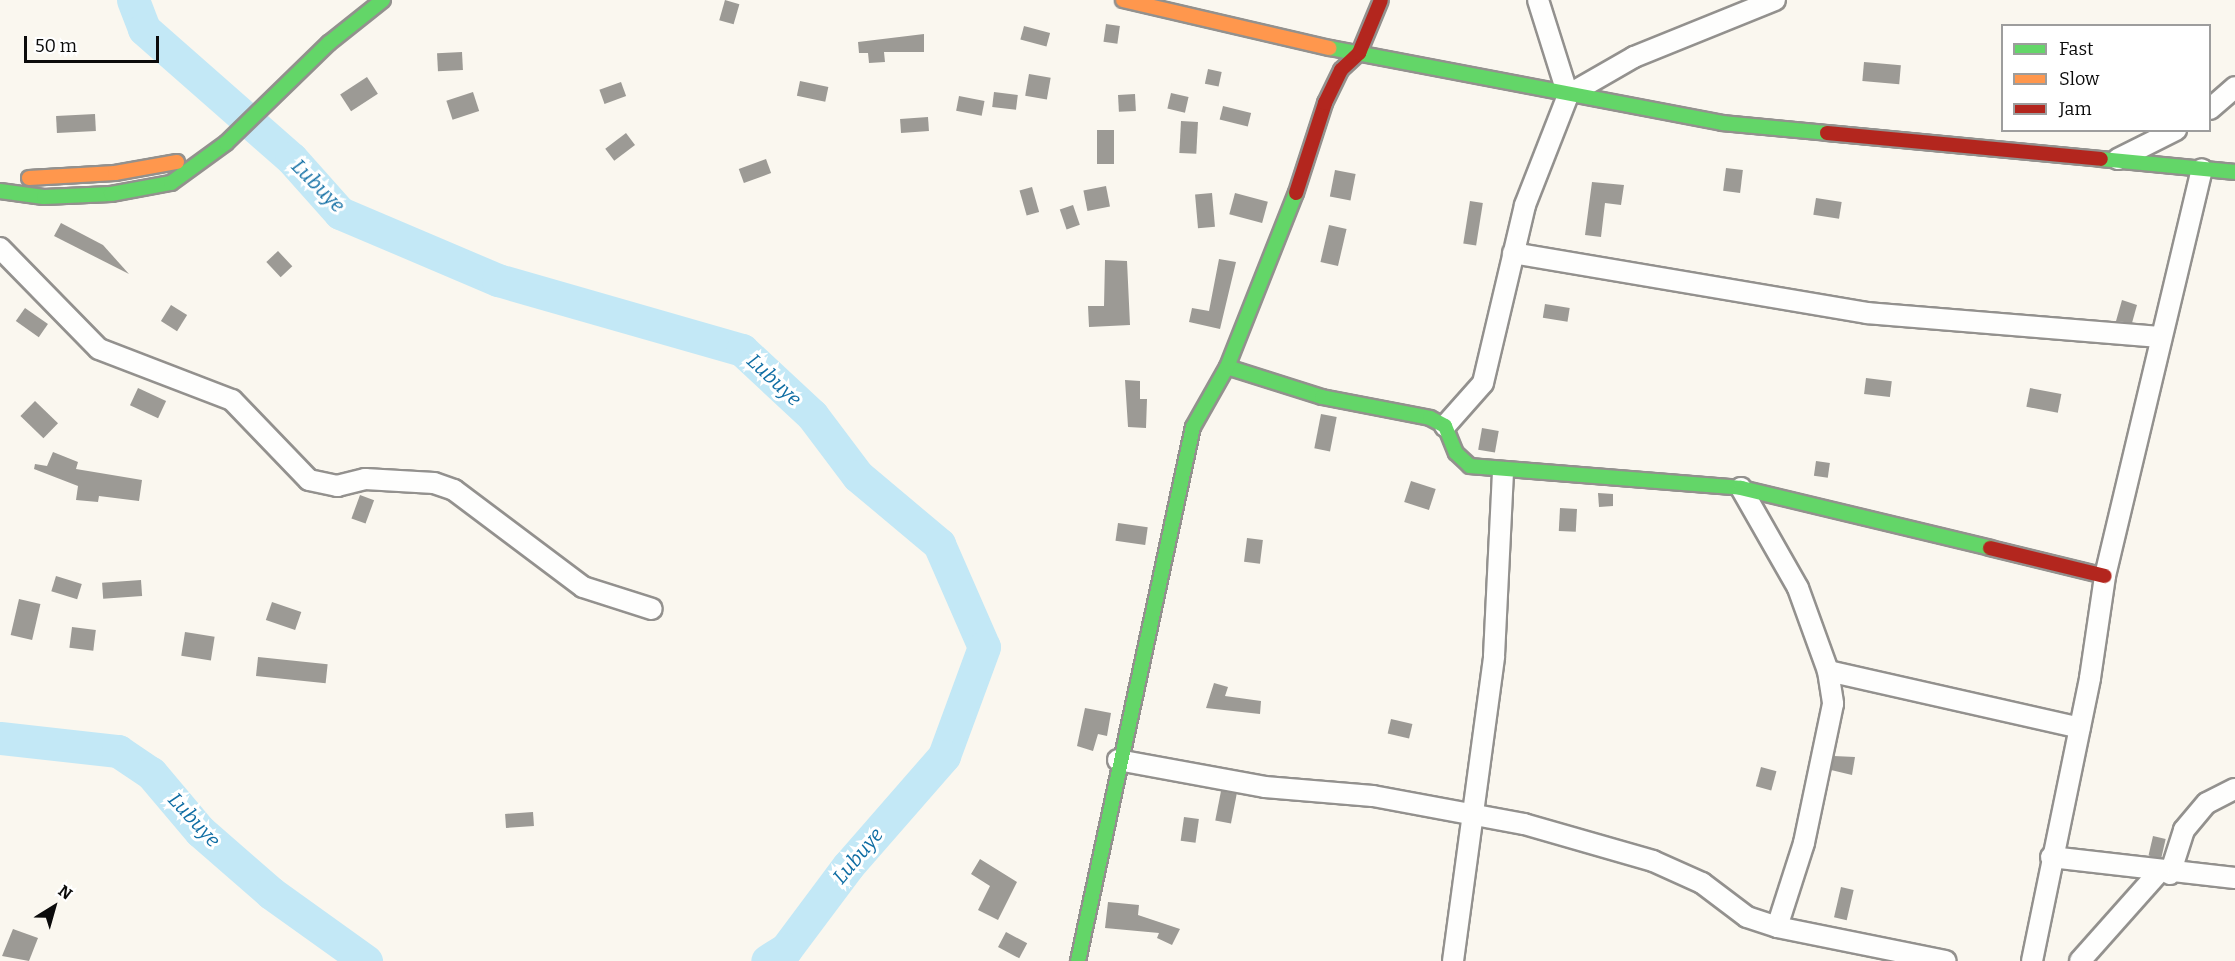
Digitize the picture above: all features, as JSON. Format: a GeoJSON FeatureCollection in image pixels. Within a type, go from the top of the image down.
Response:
{"type":"FeatureCollection","features":[{"type":"Feature","properties":{"kind":"street"},"geometry":{"type":"LineString","coordinates":[[0,191],[44,196],[111,194],[171,183],[221,147],[282,91],[329,43],[383,0]]}},
{"type":"Feature","properties":{"kind":"street"},"geometry":{"type":"LineString","coordinates":[[1123,0],[1359,53],[1568,95],[1816,135],[2235,172]]}},
{"type":"Feature","properties":{"kind":"street"},"geometry":{"type":"LineString","coordinates":[[1078,961],[1118,760],[1184,456],[1206,399],[1227,367],[1280,240],[1326,103],[1341,70],[1359,53],[1381,0]]}},
{"type":"Feature","properties":{"kind":"street"},"geometry":{"type":"LineString","coordinates":[[1538,0],[1568,95]]}},
{"type":"Feature","properties":{"kind":"street"},"geometry":{"type":"LineString","coordinates":[[1445,426],[1483,383],[1513,253],[1544,146],[1568,95],[1634,57],[1775,0]]}},
{"type":"Feature","properties":{"kind":"street"},"geometry":{"type":"LineString","coordinates":[[2211,108],[2235,87]]}},
{"type":"Feature","properties":{"kind":"street"},"geometry":{"type":"LineString","coordinates":[[2116,161],[2172,132]]}},
{"type":"Feature","properties":{"kind":"street"},"geometry":{"type":"LineString","coordinates":[[0,175],[115,173],[221,147]]}},
{"type":"Feature","properties":{"kind":"street"},"geometry":{"type":"LineString","coordinates":[[2032,961],[2051,857],[2079,728],[2105,576],[2159,337],[2202,170]]}},
{"type":"Feature","properties":{"kind":"street"},"geometry":{"type":"LineString","coordinates":[[0,249],[99,349],[232,400],[309,480],[337,486],[365,479],[434,483],[454,489],[583,587],[652,609]]}},
{"type":"Feature","properties":{"kind":"street"},"geometry":{"type":"LineString","coordinates":[[1513,253],[1866,313],[2159,337]]}},
{"type":"Feature","properties":{"kind":"street"},"geometry":{"type":"LineString","coordinates":[[1227,367],[1322,397],[1420,416],[1445,426],[1456,453],[1470,466],[1503,472],[1636,476],[1740,488],[2105,576]]}},
{"type":"Feature","properties":{"kind":"street"},"geometry":{"type":"LineString","coordinates":[[1453,961],[1494,656],[1503,472]]}},
{"type":"Feature","properties":{"kind":"street"},"geometry":{"type":"LineString","coordinates":[[1740,488],[1798,588],[1828,671],[1833,704],[1803,843],[1778,927]]}},
{"type":"Feature","properties":{"kind":"street"},"geometry":{"type":"LineString","coordinates":[[1828,671],[2079,728]]}},
{"type":"Feature","properties":{"kind":"street"},"geometry":{"type":"LineString","coordinates":[[1118,760],[1474,814],[1653,861],[1702,884],[1747,917],[1778,927],[1946,961]]}},
{"type":"Feature","properties":{"kind":"street"},"geometry":{"type":"LineString","coordinates":[[2080,961],[2165,873],[2184,830],[2207,803],[2235,789]]}},
{"type":"Feature","properties":{"kind":"street"},"geometry":{"type":"LineString","coordinates":[[2051,857],[2165,873],[2235,878]]}},
{"type":"Feature","properties":{"kind":"building"},"geometry":{"type":"Polygon","coordinates":[[[725,0],[739,4],[734,24],[719,20],[725,0]]]}},
{"type":"Feature","properties":{"kind":"building"},"geometry":{"type":"Polygon","coordinates":[[[1106,24],[1120,26],[1117,44],[1103,42],[1106,24]]]}},
{"type":"Feature","properties":{"kind":"building"},"geometry":{"type":"Polygon","coordinates":[[[1024,26],[1050,33],[1046,47],[1020,40],[1024,26]]]}},
{"type":"Feature","properties":{"kind":"building"},"geometry":{"type":"Polygon","coordinates":[[[924,34],[924,52],[884,52],[885,62],[869,63],[868,53],[859,53],[858,42],[924,34]]]}},
{"type":"Feature","properties":{"kind":"building"},"geometry":{"type":"Polygon","coordinates":[[[462,52],[463,70],[438,71],[437,53],[462,52]]]}},
{"type":"Feature","properties":{"kind":"building"},"geometry":{"type":"Polygon","coordinates":[[[1864,62],[1901,65],[1899,84],[1862,81],[1864,62]]]}},
{"type":"Feature","properties":{"kind":"building"},"geometry":{"type":"Polygon","coordinates":[[[1208,69],[1222,72],[1219,87],[1205,84],[1208,69]]]}},
{"type":"Feature","properties":{"kind":"building"},"geometry":{"type":"Polygon","coordinates":[[[1029,74],[1051,78],[1047,99],[1025,96],[1029,74]]]}},
{"type":"Feature","properties":{"kind":"building"},"geometry":{"type":"Polygon","coordinates":[[[367,77],[378,94],[351,111],[340,94],[367,77]]]}},
{"type":"Feature","properties":{"kind":"building"},"geometry":{"type":"Polygon","coordinates":[[[800,81],[828,87],[825,102],[797,96],[800,81]]]}},
{"type":"Feature","properties":{"kind":"building"},"geometry":{"type":"Polygon","coordinates":[[[621,82],[626,96],[605,104],[599,90],[621,82]]]}},
{"type":"Feature","properties":{"kind":"building"},"geometry":{"type":"Polygon","coordinates":[[[473,92],[479,111],[453,120],[446,101],[473,92]]]}},
{"type":"Feature","properties":{"kind":"building"},"geometry":{"type":"Polygon","coordinates":[[[994,92],[1018,95],[1016,110],[992,107],[994,92]]]}},
{"type":"Feature","properties":{"kind":"building"},"geometry":{"type":"Polygon","coordinates":[[[1171,93],[1189,97],[1185,113],[1167,109],[1171,93]]]}},
{"type":"Feature","properties":{"kind":"building"},"geometry":{"type":"Polygon","coordinates":[[[1135,94],[1136,111],[1119,112],[1118,95],[1135,94]]]}},
{"type":"Feature","properties":{"kind":"building"},"geometry":{"type":"Polygon","coordinates":[[[959,96],[985,101],[982,116],[956,111],[959,96]]]}},
{"type":"Feature","properties":{"kind":"building"},"geometry":{"type":"Polygon","coordinates":[[[1223,106],[1251,113],[1248,127],[1220,120],[1223,106]]]}},
{"type":"Feature","properties":{"kind":"building"},"geometry":{"type":"Polygon","coordinates":[[[95,114],[96,131],[57,133],[56,116],[95,114]]]}},
{"type":"Feature","properties":{"kind":"building"},"geometry":{"type":"Polygon","coordinates":[[[928,117],[929,131],[901,133],[900,119],[928,117]]]}},
{"type":"Feature","properties":{"kind":"building"},"geometry":{"type":"Polygon","coordinates":[[[1181,121],[1198,122],[1196,154],[1179,153],[1181,121]]]}},
{"type":"Feature","properties":{"kind":"building"},"geometry":{"type":"Polygon","coordinates":[[[1097,130],[1114,130],[1114,164],[1097,164],[1097,130]]]}},
{"type":"Feature","properties":{"kind":"building"},"geometry":{"type":"Polygon","coordinates":[[[626,133],[635,145],[614,161],[605,149],[626,133]]]}},
{"type":"Feature","properties":{"kind":"building"},"geometry":{"type":"Polygon","coordinates":[[[766,159],[771,173],[744,183],[739,169],[766,159]]]}},
{"type":"Feature","properties":{"kind":"building"},"geometry":{"type":"Polygon","coordinates":[[[1726,168],[1743,170],[1740,193],[1723,191],[1726,168]]]}},
{"type":"Feature","properties":{"kind":"building"},"geometry":{"type":"Polygon","coordinates":[[[1335,170],[1356,174],[1350,201],[1330,197],[1335,170]]]}},
{"type":"Feature","properties":{"kind":"building"},"geometry":{"type":"Polygon","coordinates":[[[1592,182],[1624,185],[1621,205],[1605,203],[1601,237],[1585,235],[1592,182]]]}},
{"type":"Feature","properties":{"kind":"building"},"geometry":{"type":"Polygon","coordinates":[[[1106,186],[1110,207],[1087,211],[1083,190],[1106,186]]]}},
{"type":"Feature","properties":{"kind":"building"},"geometry":{"type":"Polygon","coordinates":[[[1032,187],[1039,212],[1027,216],[1020,191],[1032,187]]]}},
{"type":"Feature","properties":{"kind":"building"},"geometry":{"type":"Polygon","coordinates":[[[1212,193],[1215,227],[1198,228],[1195,194],[1212,193]]]}},
{"type":"Feature","properties":{"kind":"building"},"geometry":{"type":"Polygon","coordinates":[[[1235,193],[1268,202],[1262,223],[1229,214],[1235,193]]]}},
{"type":"Feature","properties":{"kind":"building"},"geometry":{"type":"Polygon","coordinates":[[[1816,198],[1842,202],[1839,219],[1813,215],[1816,198]]]}},
{"type":"Feature","properties":{"kind":"building"},"geometry":{"type":"Polygon","coordinates":[[[1470,201],[1483,203],[1476,246],[1463,243],[1470,201]]]}},
{"type":"Feature","properties":{"kind":"building"},"geometry":{"type":"Polygon","coordinates":[[[1073,205],[1080,225],[1067,229],[1060,210],[1073,205]]]}},
{"type":"Feature","properties":{"kind":"building"},"geometry":{"type":"Polygon","coordinates":[[[61,223],[103,245],[129,274],[54,236],[61,223]]]}},
{"type":"Feature","properties":{"kind":"building"},"geometry":{"type":"Polygon","coordinates":[[[1329,225],[1347,229],[1338,266],[1320,262],[1329,225]]]}},
{"type":"Feature","properties":{"kind":"building"},"geometry":{"type":"Polygon","coordinates":[[[278,251],[292,266],[281,277],[266,262],[278,251]]]}},
{"type":"Feature","properties":{"kind":"building"},"geometry":{"type":"Polygon","coordinates":[[[1219,259],[1236,262],[1220,329],[1189,322],[1192,308],[1209,311],[1219,259]]]}},
{"type":"Feature","properties":{"kind":"building"},"geometry":{"type":"Polygon","coordinates":[[[1105,260],[1127,261],[1130,325],[1089,327],[1088,306],[1104,306],[1105,260]]]}},
{"type":"Feature","properties":{"kind":"building"},"geometry":{"type":"Polygon","coordinates":[[[2122,300],[2137,305],[2132,323],[2116,321],[2122,300]]]}},
{"type":"Feature","properties":{"kind":"building"},"geometry":{"type":"Polygon","coordinates":[[[1545,304],[1570,308],[1568,322],[1543,318],[1545,304]]]}},
{"type":"Feature","properties":{"kind":"building"},"geometry":{"type":"Polygon","coordinates":[[[171,305],[187,315],[177,331],[161,321],[171,305]]]}},
{"type":"Feature","properties":{"kind":"building"},"geometry":{"type":"Polygon","coordinates":[[[25,308],[48,324],[39,337],[16,321],[25,308]]]}},
{"type":"Feature","properties":{"kind":"building"},"geometry":{"type":"Polygon","coordinates":[[[1866,378],[1892,381],[1890,397],[1864,394],[1866,378]]]}},
{"type":"Feature","properties":{"kind":"building"},"geometry":{"type":"Polygon","coordinates":[[[1125,380],[1140,381],[1140,399],[1147,399],[1146,428],[1128,427],[1125,380]]]}},
{"type":"Feature","properties":{"kind":"building"},"geometry":{"type":"Polygon","coordinates":[[[138,388],[166,401],[158,418],[130,405],[138,388]]]}},
{"type":"Feature","properties":{"kind":"building"},"geometry":{"type":"Polygon","coordinates":[[[2030,388],[2061,394],[2058,413],[2026,407],[2030,388]]]}},
{"type":"Feature","properties":{"kind":"building"},"geometry":{"type":"Polygon","coordinates":[[[35,401],[58,423],[43,438],[20,416],[35,401]]]}},
{"type":"Feature","properties":{"kind":"building"},"geometry":{"type":"Polygon","coordinates":[[[1321,414],[1337,417],[1330,451],[1314,448],[1321,414]]]}},
{"type":"Feature","properties":{"kind":"building"},"geometry":{"type":"Polygon","coordinates":[[[1482,428],[1499,431],[1495,453],[1478,450],[1482,428]]]}},
{"type":"Feature","properties":{"kind":"building"},"geometry":{"type":"Polygon","coordinates":[[[53,452],[78,462],[76,469],[142,480],[139,501],[99,496],[98,502],[76,500],[78,486],[34,469],[35,464],[47,466],[53,452]]]}},
{"type":"Feature","properties":{"kind":"building"},"geometry":{"type":"Polygon","coordinates":[[[1816,461],[1830,463],[1828,478],[1814,476],[1816,461]]]}},
{"type":"Feature","properties":{"kind":"building"},"geometry":{"type":"Polygon","coordinates":[[[1411,481],[1436,489],[1429,510],[1404,502],[1411,481]]]}},
{"type":"Feature","properties":{"kind":"building"},"geometry":{"type":"Polygon","coordinates":[[[1598,493],[1613,494],[1613,506],[1599,507],[1598,493]]]}},
{"type":"Feature","properties":{"kind":"building"},"geometry":{"type":"Polygon","coordinates":[[[360,495],[374,500],[366,524],[351,518],[360,495]]]}},
{"type":"Feature","properties":{"kind":"building"},"geometry":{"type":"Polygon","coordinates":[[[1560,508],[1577,509],[1576,532],[1559,531],[1560,508]]]}},
{"type":"Feature","properties":{"kind":"building"},"geometry":{"type":"Polygon","coordinates":[[[1118,523],[1148,527],[1145,545],[1115,541],[1118,523]]]}},
{"type":"Feature","properties":{"kind":"building"},"geometry":{"type":"Polygon","coordinates":[[[1247,538],[1263,540],[1260,564],[1244,562],[1247,538]]]}},
{"type":"Feature","properties":{"kind":"building"},"geometry":{"type":"Polygon","coordinates":[[[56,576],[82,584],[77,599],[51,591],[56,576]]]}},
{"type":"Feature","properties":{"kind":"building"},"geometry":{"type":"Polygon","coordinates":[[[141,580],[142,596],[103,599],[102,583],[141,580]]]}},
{"type":"Feature","properties":{"kind":"building"},"geometry":{"type":"Polygon","coordinates":[[[19,599],[40,604],[32,640],[11,635],[19,599]]]}},
{"type":"Feature","properties":{"kind":"building"},"geometry":{"type":"Polygon","coordinates":[[[272,602],[301,612],[295,630],[266,620],[272,602]]]}},
{"type":"Feature","properties":{"kind":"building"},"geometry":{"type":"Polygon","coordinates":[[[72,627],[96,630],[93,651],[69,648],[72,627]]]}},
{"type":"Feature","properties":{"kind":"building"},"geometry":{"type":"Polygon","coordinates":[[[185,632],[215,637],[211,660],[181,656],[185,632]]]}},
{"type":"Feature","properties":{"kind":"building"},"geometry":{"type":"Polygon","coordinates":[[[258,657],[328,664],[326,683],[256,676],[258,657]]]}},
{"type":"Feature","properties":{"kind":"building"},"geometry":{"type":"Polygon","coordinates":[[[1214,683],[1228,687],[1225,696],[1261,701],[1260,714],[1206,708],[1214,683]]]}},
{"type":"Feature","properties":{"kind":"building"},"geometry":{"type":"Polygon","coordinates":[[[1085,708],[1111,713],[1107,736],[1098,734],[1093,751],[1077,746],[1085,708]]]}},
{"type":"Feature","properties":{"kind":"building"},"geometry":{"type":"Polygon","coordinates":[[[1391,719],[1412,724],[1409,739],[1388,734],[1391,719]]]}},
{"type":"Feature","properties":{"kind":"building"},"geometry":{"type":"Polygon","coordinates":[[[1834,756],[1855,757],[1852,775],[1831,770],[1834,756]]]}},
{"type":"Feature","properties":{"kind":"building"},"geometry":{"type":"Polygon","coordinates":[[[1761,767],[1776,771],[1771,790],[1756,786],[1761,767]]]}},
{"type":"Feature","properties":{"kind":"building"},"geometry":{"type":"Polygon","coordinates":[[[1221,791],[1237,794],[1231,824],[1215,820],[1221,791]]]}},
{"type":"Feature","properties":{"kind":"building"},"geometry":{"type":"Polygon","coordinates":[[[533,812],[534,826],[506,828],[505,814],[533,812]]]}},
{"type":"Feature","properties":{"kind":"building"},"geometry":{"type":"Polygon","coordinates":[[[1184,817],[1199,819],[1196,843],[1181,841],[1184,817]]]}},
{"type":"Feature","properties":{"kind":"building"},"geometry":{"type":"Polygon","coordinates":[[[2153,836],[2166,839],[2161,858],[2149,855],[2153,836]]]}},
{"type":"Feature","properties":{"kind":"building"},"geometry":{"type":"Polygon","coordinates":[[[980,859],[1017,882],[998,920],[978,910],[990,886],[971,874],[980,859]]]}},
{"type":"Feature","properties":{"kind":"building"},"geometry":{"type":"Polygon","coordinates":[[[1841,887],[1854,890],[1847,920],[1834,917],[1841,887]]]}},
{"type":"Feature","properties":{"kind":"building"},"geometry":{"type":"Polygon","coordinates":[[[1108,902],[1139,905],[1138,915],[1180,929],[1172,945],[1157,938],[1159,933],[1105,928],[1108,902]]]}},
{"type":"Feature","properties":{"kind":"building"},"geometry":{"type":"Polygon","coordinates":[[[13,929],[38,938],[29,961],[2,956],[13,929]]]}},
{"type":"Feature","properties":{"kind":"building"},"geometry":{"type":"Polygon","coordinates":[[[1006,932],[1027,943],[1019,958],[998,947],[1006,932]]]}},
{"type":"Feature","properties":{"kind":"waterway","name":"Lubuye"},"geometry":{"type":"LineString","coordinates":[[133,0],[144,29],[291,158],[340,213],[498,280],[742,350],[812,415],[858,476],[939,544],[984,647],[944,756],[848,866],[786,949],[767,961]]}},
{"type":"Feature","properties":{"kind":"waterway","name":"Lubuye"},"geometry":{"type":"LineString","coordinates":[[0,738],[118,751],[151,773],[200,831],[271,893],[366,961]]}},
{"type":"Feature","properties":{"kind":"traffic: fast"},"geometry":{"type":"LineString","coordinates":[[0,191],[44,197],[111,194],[171,183],[226,143],[329,43],[383,0]]}},
{"type":"Feature","properties":{"kind":"traffic: fast"},"geometry":{"type":"LineString","coordinates":[[1330,48],[1722,123],[1827,133]]}},
{"type":"Feature","properties":{"kind":"traffic: fast"},"geometry":{"type":"LineString","coordinates":[[2101,159],[2235,172]]}},
{"type":"Feature","properties":{"kind":"traffic: fast"},"geometry":{"type":"LineString","coordinates":[[1078,961],[1193,427],[1227,367],[1296,193]]}},
{"type":"Feature","properties":{"kind":"traffic: fast"},"geometry":{"type":"LineString","coordinates":[[1227,367],[1322,397],[1430,418],[1445,426],[1456,453],[1470,466],[1741,488],[1990,548]]}},
{"type":"Feature","properties":{"kind":"traffic: slow"},"geometry":{"type":"LineString","coordinates":[[1123,0],[1330,48]]}},
{"type":"Feature","properties":{"kind":"traffic: slow"},"geometry":{"type":"LineString","coordinates":[[29,178],[115,173],[177,162]]}},
{"type":"Feature","properties":{"kind":"traffic: jam"},"geometry":{"type":"LineString","coordinates":[[1296,193],[1325,103],[1341,70],[1359,53],[1381,0]]}},
{"type":"Feature","properties":{"kind":"traffic: jam"},"geometry":{"type":"LineString","coordinates":[[1827,133],[2101,159]]}},
{"type":"Feature","properties":{"kind":"traffic: jam"},"geometry":{"type":"LineString","coordinates":[[1990,548],[2105,576]]}}]}
